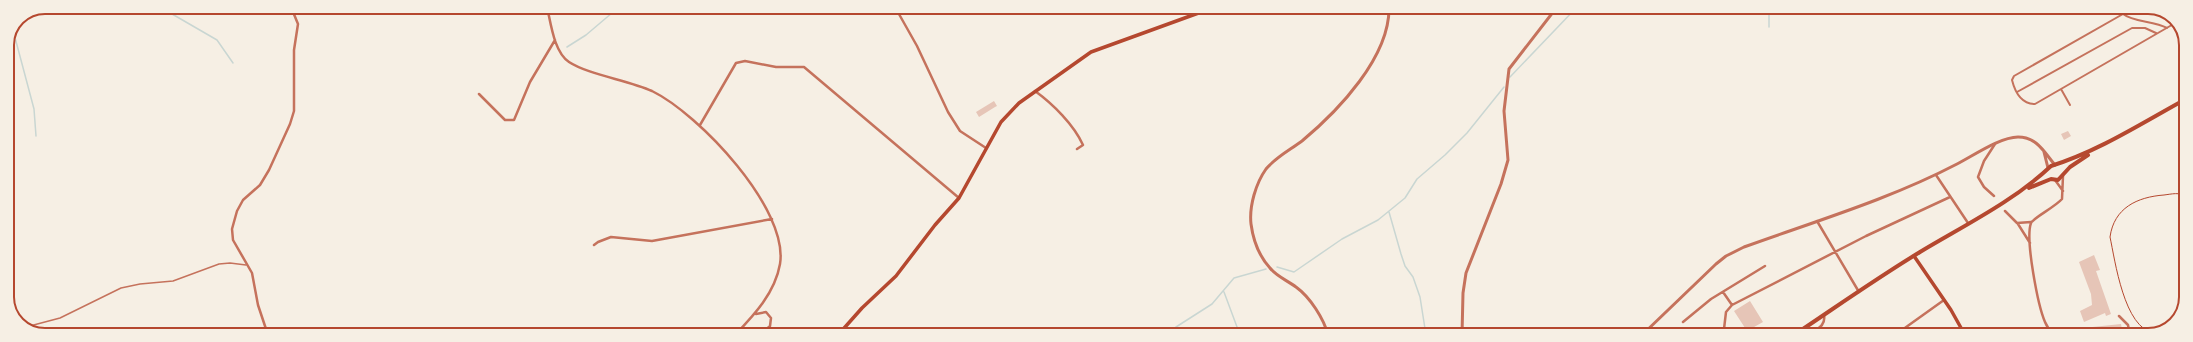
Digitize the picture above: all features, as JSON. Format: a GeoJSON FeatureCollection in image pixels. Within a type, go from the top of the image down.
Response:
{"type":"FeatureCollection","features":[{"type":"Feature","properties":{"kind":"main road"},"geometry":{"type":"LineString","coordinates":[[844,328],[862,308],[896,276],[935,225],[959,198],[986,148],[1009,112],[1035,91],[1091,52],[1197,14]]}},
{"type":"Feature","properties":{"kind":"main road"},"geometry":{"type":"LineString","coordinates":[[1804,328],[1914,256],[2023,190],[2056,165],[2097,148],[2179,103]]}},
{"type":"Feature","properties":{"kind":"main road"},"geometry":{"type":"LineString","coordinates":[[2023,190],[2053,180],[2097,148]]}},
{"type":"Feature","properties":{"kind":"main road"},"geometry":{"type":"LineString","coordinates":[[2056,165],[2061,167],[2063,174]]}},
{"type":"Feature","properties":{"kind":"main road"},"geometry":{"type":"LineString","coordinates":[[2048,170],[2053,180]]}},
{"type":"Feature","properties":{"kind":"main road"},"geometry":{"type":"LineString","coordinates":[[1914,256],[1961,328]]}},
{"type":"Feature","properties":{"kind":"street"},"geometry":{"type":"LineString","coordinates":[[266,328],[258,305],[252,273],[242,259],[233,240],[232,229],[237,211],[243,200],[260,185],[269,170],[294,112],[294,50],[298,24],[294,14]]}},
{"type":"Feature","properties":{"kind":"street"},"geometry":{"type":"LineString","coordinates":[[549,14],[560,53],[569,62],[652,91],[700,125],[764,202],[780,240],[780,264],[778,274],[756,314],[742,328]]}},
{"type":"Feature","properties":{"kind":"street"},"geometry":{"type":"LineString","coordinates":[[899,14],[917,46],[948,112],[960,131],[986,148]]}},
{"type":"Feature","properties":{"kind":"street"},"geometry":{"type":"LineString","coordinates":[[1325,328],[1304,294],[1278,276],[1269,267],[1260,253],[1251,223],[1253,201],[1266,170],[1272,163],[1302,140],[1362,79],[1371,66],[1382,42],[1386,31],[1388,14]]}},
{"type":"Feature","properties":{"kind":"street"},"geometry":{"type":"LineString","coordinates":[[1462,328],[1463,293],[1466,273],[1506,169],[1508,160],[1504,111],[1509,69],[1552,14]]}},
{"type":"Feature","properties":{"kind":"street"},"geometry":{"type":"LineString","coordinates":[[2167,28],[2156,22],[2128,18],[2124,14],[2014,76],[2012,80],[2022,101],[2028,104],[2034,104],[2061,89],[2157,34],[2167,28],[2171,25]]}},
{"type":"Feature","properties":{"kind":"street"},"geometry":{"type":"LineString","coordinates":[[2018,92],[2132,28],[2145,28],[2157,34]]}},
{"type":"Feature","properties":{"kind":"street"},"geometry":{"type":"LineString","coordinates":[[479,94],[505,120],[514,120],[530,82],[556,39]]}},
{"type":"Feature","properties":{"kind":"street"},"geometry":{"type":"LineString","coordinates":[[700,125],[736,63],[745,60],[776,67],[804,67],[959,198]]}},
{"type":"Feature","properties":{"kind":"street"},"geometry":{"type":"LineString","coordinates":[[2061,89],[2070,105]]}},
{"type":"Feature","properties":{"kind":"street"},"geometry":{"type":"LineString","coordinates":[[1035,91],[1046,99],[1079,135],[1083,145],[1077,149]]}},
{"type":"Feature","properties":{"kind":"street"},"geometry":{"type":"LineString","coordinates":[[1649,328],[1726,256],[1744,247],[1892,194],[1936,175],[2008,138],[2019,137],[2033,140],[2043,148],[2056,165]]}},
{"type":"Feature","properties":{"kind":"street"},"geometry":{"type":"LineString","coordinates":[[1994,196],[1984,187],[1978,178],[1979,171],[1995,144]]}},
{"type":"Feature","properties":{"kind":"street"},"geometry":{"type":"LineString","coordinates":[[2043,148],[2048,170]]}},
{"type":"Feature","properties":{"kind":"street"},"geometry":{"type":"LineString","coordinates":[[2017,223],[2031,222],[2057,205],[2062,199],[2063,174]]}},
{"type":"Feature","properties":{"kind":"street"},"geometry":{"type":"LineString","coordinates":[[1936,175],[1968,223]]}},
{"type":"Feature","properties":{"kind":"street"},"geometry":{"type":"LineString","coordinates":[[2053,180],[2063,191]]}},
{"type":"Feature","properties":{"kind":"street"},"geometry":{"type":"LineString","coordinates":[[1724,328],[1726,312],[1732,305],[1835,252],[1950,197]]}},
{"type":"Feature","properties":{"kind":"street"},"geometry":{"type":"LineString","coordinates":[[2005,211],[2017,223],[2031,246]]}},
{"type":"Feature","properties":{"kind":"street"},"geometry":{"type":"LineString","coordinates":[[594,245],[611,237],[652,241],[772,219]]}},
{"type":"Feature","properties":{"kind":"street"},"geometry":{"type":"LineString","coordinates":[[1817,221],[1859,292]]}},
{"type":"Feature","properties":{"kind":"street"},"geometry":{"type":"LineString","coordinates":[[2031,222],[2032,267],[2042,313],[2050,328]]}},
{"type":"Feature","properties":{"kind":"street"},"geometry":{"type":"LineString","coordinates":[[1683,322],[1723,292],[1765,266]]}},
{"type":"Feature","properties":{"kind":"street"},"geometry":{"type":"LineString","coordinates":[[1723,292],[1732,305]]}},
{"type":"Feature","properties":{"kind":"street"},"geometry":{"type":"LineString","coordinates":[[1905,328],[1944,300]]}},
{"type":"Feature","properties":{"kind":"street"},"geometry":{"type":"LineString","coordinates":[[756,314],[766,312],[771,318],[770,326],[768,328]]}},
{"type":"Feature","properties":{"kind":"street"},"geometry":{"type":"LineString","coordinates":[[1819,328],[1825,321],[1824,315]]}},
{"type":"Feature","properties":{"kind":"street"},"geometry":{"type":"LineString","coordinates":[[2119,316],[2128,325],[2129,328]]}},
{"type":"Feature","properties":{"kind":"lane"},"geometry":{"type":"LineString","coordinates":[[33,325],[60,318],[121,288],[173,280],[219,264],[230,263],[246,265]]}},
{"type":"Feature","properties":{"kind":"path"},"geometry":{"type":"LineString","coordinates":[[2145,328],[2132,316],[2121,286],[2110,237],[2111,229],[2116,216],[2127,205],[2141,198],[2179,193]]}},
{"type":"Feature","properties":{"kind":"building"},"geometry":{"type":"Polygon","coordinates":[[[994,101],[997,106],[979,117],[976,112],[994,101]]]}},
{"type":"Feature","properties":{"kind":"building"},"geometry":{"type":"Polygon","coordinates":[[[2068,131],[2071,136],[2064,140],[2061,134],[2068,131]]]}},
{"type":"Feature","properties":{"kind":"building"},"geometry":{"type":"Polygon","coordinates":[[[2094,255],[2100,270],[2096,271],[2111,314],[2106,316],[2105,313],[2084,322],[2080,311],[2092,305],[2091,294],[2079,262],[2094,255]]]}},
{"type":"Feature","properties":{"kind":"building"},"geometry":{"type":"Polygon","coordinates":[[[1750,301],[1763,322],[1752,328],[1745,328],[1734,311],[1750,301]]]}},
{"type":"Feature","properties":{"kind":"building"},"geometry":{"type":"Polygon","coordinates":[[[2121,324],[2122,328],[2083,328],[2121,324]]]}},
{"type":"Feature","properties":{"kind":"waterway"},"geometry":{"type":"LineString","coordinates":[[172,14],[217,40],[233,63]]}},
{"type":"Feature","properties":{"kind":"waterway"},"geometry":{"type":"LineString","coordinates":[[567,47],[586,35],[611,14]]}},
{"type":"Feature","properties":{"kind":"waterway"},"geometry":{"type":"LineString","coordinates":[[1510,77],[1570,14]]}},
{"type":"Feature","properties":{"kind":"waterway"},"geometry":{"type":"LineString","coordinates":[[1769,14],[1769,27]]}},
{"type":"Feature","properties":{"kind":"waterway"},"geometry":{"type":"LineString","coordinates":[[15,38],[34,109],[36,136]]}},
{"type":"Feature","properties":{"kind":"waterway"},"geometry":{"type":"LineString","coordinates":[[1277,267],[1294,272],[1342,239],[1378,220],[1405,198],[1417,179],[1445,155],[1467,133],[1504,87]]}},
{"type":"Feature","properties":{"kind":"waterway"},"geometry":{"type":"LineString","coordinates":[[1389,212],[1405,266],[1413,277],[1420,297],[1425,328]]}},
{"type":"Feature","properties":{"kind":"waterway"},"geometry":{"type":"LineString","coordinates":[[1175,328],[1212,304],[1234,278],[1266,269]]}},
{"type":"Feature","properties":{"kind":"waterway"},"geometry":{"type":"LineString","coordinates":[[1224,292],[1237,328]]}}]}
